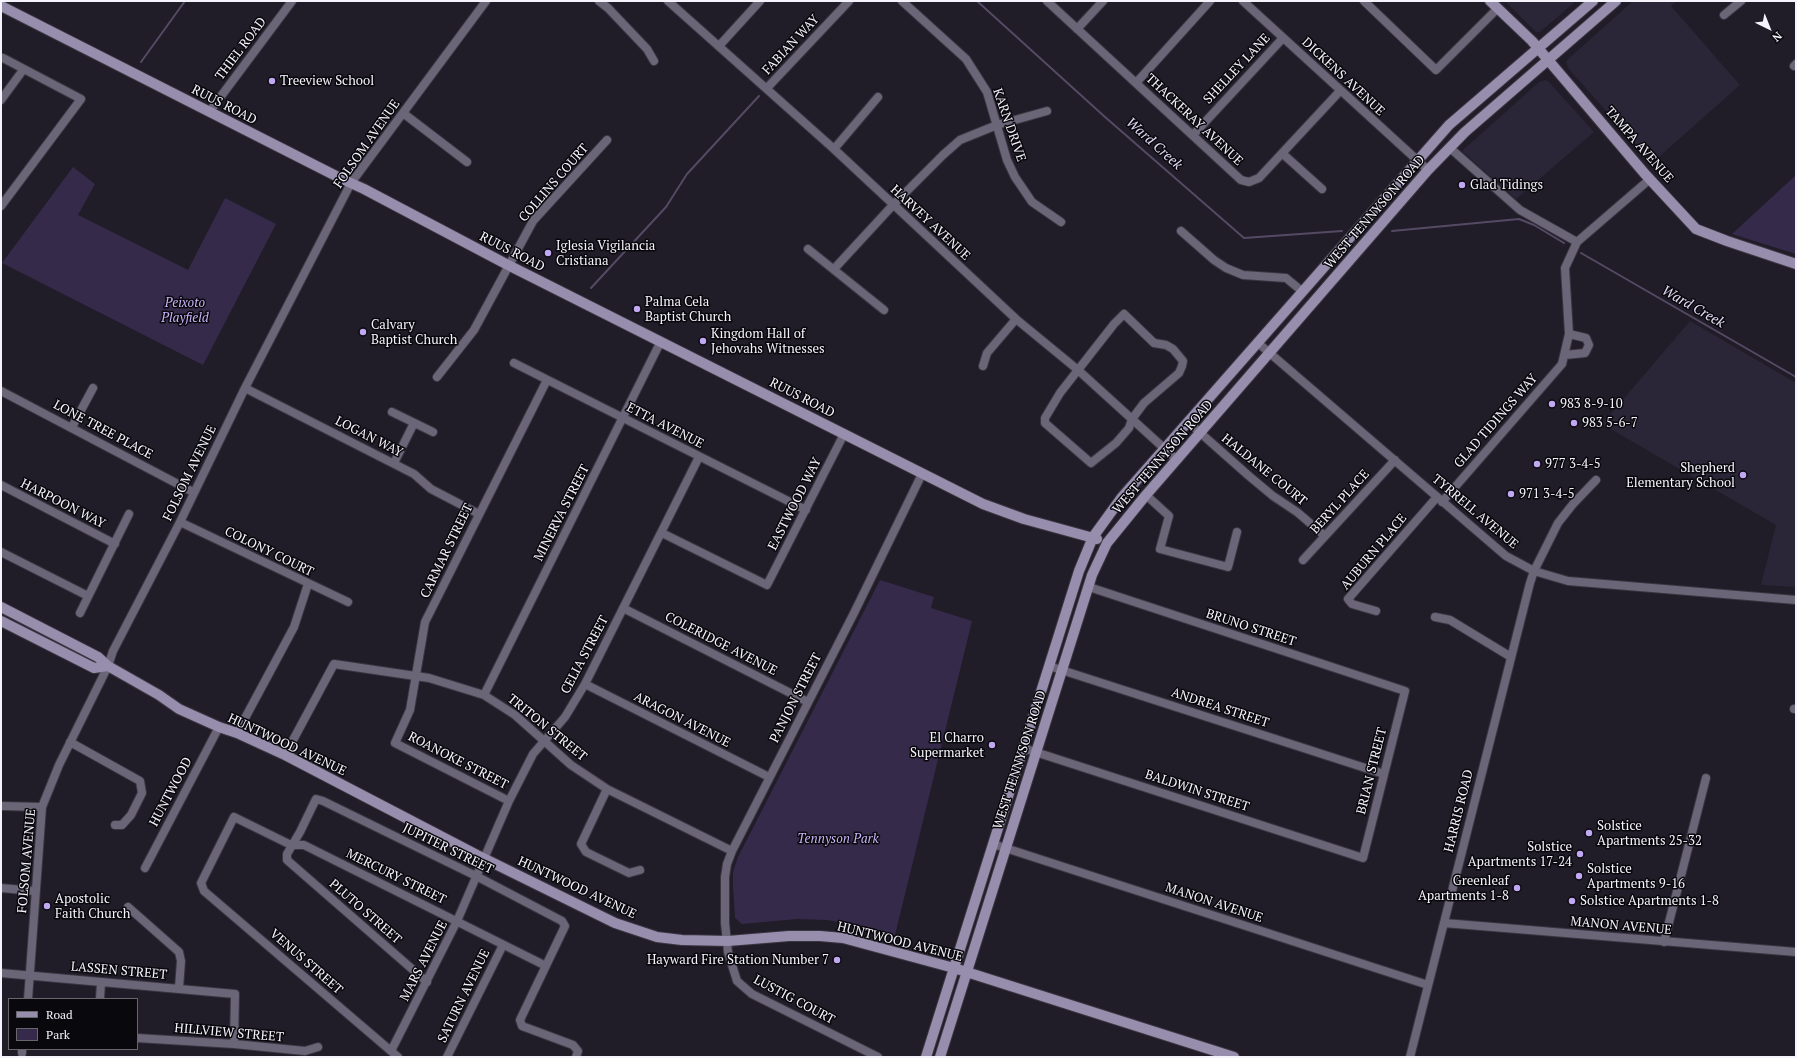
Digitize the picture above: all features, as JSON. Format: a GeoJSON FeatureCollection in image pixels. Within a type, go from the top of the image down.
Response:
{"type":"FeatureCollection","features":[{"type":"Feature","properties":{"kind":"street","name":"THIEL ROAD"},"geometry":{"type":"LineString","coordinates":[[210,111],[292,1]]}},
{"type":"Feature","properties":{"kind":"street","name":"FOLSOM AVENUE"},"geometry":{"type":"LineString","coordinates":[[28,998],[42,807],[70,742],[108,666],[113,651],[180,522],[193,492],[245,388],[351,183],[486,1]]}},
{"type":"Feature","properties":{"kind":"street"},"geometry":{"type":"LineString","coordinates":[[599,1],[608,8],[647,49],[654,61]]}},
{"type":"Feature","properties":{"kind":"street"},"geometry":{"type":"LineString","coordinates":[[719,46],[760,1]]}},
{"type":"Feature","properties":{"kind":"street","name":"FABIAN WAY"},"geometry":{"type":"LineString","coordinates":[[767,88],[849,1]]}},
{"type":"Feature","properties":{"kind":"street","name":"KARN DRIVE"},"geometry":{"type":"LineString","coordinates":[[902,1],[966,59],[987,92],[1007,160],[1015,177],[1032,202],[1061,222]]}},
{"type":"Feature","properties":{"kind":"street","name":"THACKERAY AVENUE"},"geometry":{"type":"LineString","coordinates":[[1047,1],[1241,180],[1249,182],[1259,178],[1283,154],[1340,91]]}},
{"type":"Feature","properties":{"kind":"street"},"geometry":{"type":"LineString","coordinates":[[1077,29],[1103,1]]}},
{"type":"Feature","properties":{"kind":"street"},"geometry":{"type":"LineString","coordinates":[[1136,83],[1210,1]]}},
{"type":"Feature","properties":{"kind":"street","name":"DICKENS AVENUE"},"geometry":{"type":"LineString","coordinates":[[1242,1],[1428,170]]}},
{"type":"Feature","properties":{"kind":"street"},"geometry":{"type":"LineString","coordinates":[[1364,1],[1436,70],[1498,8]]}},
{"type":"Feature","properties":{"kind":"street","name":"TAMPA AVENUE"},"geometry":{"type":"LineString","coordinates":[[1490,1],[1538,49],[1650,179],[1696,229],[1727,242],[1796,264]]}},
{"type":"Feature","properties":{"kind":"street","name":"WEST TENNYSON ROAD"},"geometry":{"type":"LineString","coordinates":[[926,1057],[1079,571],[1093,537],[1116,505],[1164,449],[1417,160],[1449,126],[1593,1]]}},
{"type":"Feature","properties":{"kind":"street","name":"WEST TENNYSON ROAD"},"geometry":{"type":"LineString","coordinates":[[940,1057],[1092,575],[1107,543],[1176,460],[1428,170],[1450,148],[1547,60],[1616,1]]}},
{"type":"Feature","properties":{"kind":"street"},"geometry":{"type":"LineString","coordinates":[[1724,15],[1741,1]]}},
{"type":"Feature","properties":{"kind":"street","name":"HARVEY AVENUE"},"geometry":{"type":"LineString","coordinates":[[670,2],[834,149],[1016,319],[1078,370],[1176,460]]}},
{"type":"Feature","properties":{"kind":"street","name":"RUUS ROAD"},"geometry":{"type":"LineString","coordinates":[[1,6],[983,504],[1024,519],[1093,537],[1107,543]]}},
{"type":"Feature","properties":{"kind":"street","name":"SHELLEY LANE"},"geometry":{"type":"LineString","coordinates":[[1193,135],[1283,38]]}},
{"type":"Feature","properties":{"kind":"street"},"geometry":{"type":"LineString","coordinates":[[1,206],[81,98],[23,70],[3,58]]}},
{"type":"Feature","properties":{"kind":"street"},"geometry":{"type":"LineString","coordinates":[[1,100],[23,70]]}},
{"type":"Feature","properties":{"kind":"street"},"geometry":{"type":"LineString","coordinates":[[834,149],[878,98]]}},
{"type":"Feature","properties":{"kind":"street"},"geometry":{"type":"LineString","coordinates":[[834,269],[893,205],[960,140],[997,125],[1047,111]]}},
{"type":"Feature","properties":{"kind":"street"},"geometry":{"type":"LineString","coordinates":[[403,113],[467,162]]}},
{"type":"Feature","properties":{"kind":"street","name":"COLLINS COURT"},"geometry":{"type":"LineString","coordinates":[[438,377],[474,330],[508,264],[533,221],[608,140]]}},
{"type":"Feature","properties":{"kind":"street"},"geometry":{"type":"LineString","coordinates":[[1450,148],[1520,210],[1577,242]]}},
{"type":"Feature","properties":{"kind":"street"},"geometry":{"type":"LineString","coordinates":[[1283,154],[1322,189]]}},
{"type":"Feature","properties":{"kind":"street","name":"GLAD TIDINGS WAY"},"geometry":{"type":"LineString","coordinates":[[1440,499],[1562,364],[1566,355],[1569,334],[1565,268],[1577,242],[1650,179]]}},
{"type":"Feature","properties":{"kind":"street"},"geometry":{"type":"LineString","coordinates":[[1181,231],[1214,260],[1226,268],[1243,275],[1286,278],[1303,292]]}},
{"type":"Feature","properties":{"kind":"street"},"geometry":{"type":"LineString","coordinates":[[808,249],[884,310]]}},
{"type":"Feature","properties":{"kind":"street"},"geometry":{"type":"LineString","coordinates":[[1124,314],[1154,343],[1166,345],[1173,349],[1182,361],[1179,373],[1144,403],[1132,419],[1129,428],[1116,443],[1092,463],[1045,423],[1045,418],[1060,393],[1078,370],[1114,324],[1124,314]]}},
{"type":"Feature","properties":{"kind":"street"},"geometry":{"type":"LineString","coordinates":[[983,366],[987,353],[1016,319]]}},
{"type":"Feature","properties":{"kind":"street"},"geometry":{"type":"LineString","coordinates":[[1566,355],[1585,353],[1589,345],[1586,338],[1569,334]]}},
{"type":"Feature","properties":{"kind":"street","name":"MINERVA STREET"},"geometry":{"type":"LineString","coordinates":[[484,695],[661,341]]}},
{"type":"Feature","properties":{"kind":"street","name":"TYRRELL AVENUE"},"geometry":{"type":"LineString","coordinates":[[1258,343],[1506,556],[1534,571],[1568,581],[1796,600]]}},
{"type":"Feature","properties":{"kind":"street","name":"ETTA AVENUE"},"geometry":{"type":"LineString","coordinates":[[514,363],[806,510]]}},
{"type":"Feature","properties":{"kind":"street","name":"CARMAR STREET"},"geometry":{"type":"LineString","coordinates":[[396,743],[410,710],[425,622],[547,380]]}},
{"type":"Feature","properties":{"kind":"street"},"geometry":{"type":"LineString","coordinates":[[72,428],[93,388]]}},
{"type":"Feature","properties":{"kind":"street","name":"LOGAN WAY"},"geometry":{"type":"LineString","coordinates":[[245,388],[394,463],[414,474],[431,489],[479,514]]}},
{"type":"Feature","properties":{"kind":"street","name":"LONE TREE PLACE"},"geometry":{"type":"LineString","coordinates":[[1,391],[193,492]]}},
{"type":"Feature","properties":{"kind":"street"},"geometry":{"type":"LineString","coordinates":[[392,412],[433,432]]}},
{"type":"Feature","properties":{"kind":"street","name":"HALDANE COURT"},"geometry":{"type":"LineString","coordinates":[[1188,422],[1267,491],[1297,512],[1325,536]]}},
{"type":"Feature","properties":{"kind":"street"},"geometry":{"type":"LineString","coordinates":[[394,463],[414,423]]}},
{"type":"Feature","properties":{"kind":"street","name":"EASTWOOD WAY"},"geometry":{"type":"LineString","coordinates":[[662,532],[767,585],[844,434]]}},
{"type":"Feature","properties":{"kind":"street","name":"CELIA STREET"},"geometry":{"type":"LineString","coordinates":[[484,858],[509,801],[533,754],[565,717],[585,684],[700,457]]}},
{"type":"Feature","properties":{"kind":"street","name":"BERYL PLACE"},"geometry":{"type":"LineString","coordinates":[[1303,560],[1395,460]]}},
{"type":"Feature","properties":{"kind":"street","name":"PANJON STREET"},"geometry":{"type":"LineString","coordinates":[[728,941],[725,923],[725,877],[727,864],[732,851],[864,592],[922,474]]}},
{"type":"Feature","properties":{"kind":"street","name":"HARRIS ROAD"},"geometry":{"type":"LineString","coordinates":[[1410,1057],[1534,571],[1558,524],[1573,504],[1596,480]]}},
{"type":"Feature","properties":{"kind":"street","name":"HARPOON WAY"},"geometry":{"type":"LineString","coordinates":[[1,486],[115,544]]}},
{"type":"Feature","properties":{"kind":"street"},"geometry":{"type":"LineString","coordinates":[[1146,495],[1169,516],[1160,549],[1228,567],[1237,532]]}},
{"type":"Feature","properties":{"kind":"street","name":"AUBURN PLACE"},"geometry":{"type":"LineString","coordinates":[[1376,611],[1352,604],[1348,599],[1440,499]]}},
{"type":"Feature","properties":{"kind":"street"},"geometry":{"type":"LineString","coordinates":[[80,613],[129,514]]}},
{"type":"Feature","properties":{"kind":"street","name":"COLONY COURT"},"geometry":{"type":"LineString","coordinates":[[180,522],[348,602]]}},
{"type":"Feature","properties":{"kind":"street"},"geometry":{"type":"LineString","coordinates":[[1,552],[88,596]]}},
{"type":"Feature","properties":{"kind":"street"},"geometry":{"type":"LineString","coordinates":[[237,733],[294,628],[308,584]]}},
{"type":"Feature","properties":{"kind":"street","name":"BRUNO STREET"},"geometry":{"type":"LineString","coordinates":[[1088,588],[1405,691]]}},
{"type":"Feature","properties":{"kind":"street","name":"HUNTWOOD AVENUE"},"geometry":{"type":"LineString","coordinates":[[1,607],[98,657],[108,666],[160,695],[179,709],[285,755],[484,858],[615,923],[657,937],[682,940],[728,941],[790,936],[843,938],[954,968],[1234,1057]]}},
{"type":"Feature","properties":{"kind":"street","name":"COLERIDGE AVENUE"},"geometry":{"type":"LineString","coordinates":[[623,608],[808,702]]}},
{"type":"Feature","properties":{"kind":"street"},"geometry":{"type":"LineString","coordinates":[[1435,617],[1450,620],[1511,657]]}},
{"type":"Feature","properties":{"kind":"street","name":"HUNTWOOD AVENUE"},"geometry":{"type":"LineString","coordinates":[[1,621],[94,668],[108,666]]}},
{"type":"Feature","properties":{"kind":"street","name":"TRITON STREET"},"geometry":{"type":"LineString","coordinates":[[285,755],[334,664],[429,678],[484,695],[515,715],[571,764],[607,789],[732,851]]}},
{"type":"Feature","properties":{"kind":"street","name":"ANDREA STREET"},"geometry":{"type":"LineString","coordinates":[[1049,666],[1384,774]]}},
{"type":"Feature","properties":{"kind":"street","name":"ARAGON AVENUE"},"geometry":{"type":"LineString","coordinates":[[585,684],[769,777]]}},
{"type":"Feature","properties":{"kind":"street","name":"BRIAN STREET"},"geometry":{"type":"LineString","coordinates":[[1363,858],[1405,691]]}},
{"type":"Feature","properties":{"kind":"street","name":"HUNTWOOD"},"geometry":{"type":"LineString","coordinates":[[144,868],[219,727]]}},
{"type":"Feature","properties":{"kind":"street"},"geometry":{"type":"LineString","coordinates":[[70,742],[140,781],[142,793],[131,815],[122,825],[115,824]]}},
{"type":"Feature","properties":{"kind":"street","name":"ROANOKE STREET"},"geometry":{"type":"LineString","coordinates":[[396,743],[509,801]]}},
{"type":"Feature","properties":{"kind":"street","name":"BALDWIN STREET"},"geometry":{"type":"LineString","coordinates":[[1024,748],[1363,858]]}},
{"type":"Feature","properties":{"kind":"street"},"geometry":{"type":"LineString","coordinates":[[1664,942],[1706,778]]}},
{"type":"Feature","properties":{"kind":"street"},"geometry":{"type":"LineString","coordinates":[[607,789],[581,844],[586,852],[629,873],[640,870]]}},
{"type":"Feature","properties":{"kind":"street","name":"JUPITER STREET"},"geometry":{"type":"LineString","coordinates":[[291,845],[300,832],[316,799],[323,801],[478,877],[562,921],[565,926],[546,966]]}},
{"type":"Feature","properties":{"kind":"street"},"geometry":{"type":"LineString","coordinates":[[1,806],[42,807]]}},
{"type":"Feature","properties":{"kind":"street","name":"MERCURY STREET"},"geometry":{"type":"LineString","coordinates":[[201,883],[234,817],[291,845],[304,845],[546,966]]}},
{"type":"Feature","properties":{"kind":"street","name":"MANON AVENUE"},"geometry":{"type":"LineString","coordinates":[[993,844],[1428,985]]}},
{"type":"Feature","properties":{"kind":"street","name":"PLUTO STREET"},"geometry":{"type":"LineString","coordinates":[[291,845],[287,854],[287,860],[427,982]]}},
{"type":"Feature","properties":{"kind":"street","name":"MARS AVENUE"},"geometry":{"type":"LineString","coordinates":[[391,1051],[457,921],[478,877],[484,858]]}},
{"type":"Feature","properties":{"kind":"street","name":"VENUS STREET"},"geometry":{"type":"LineString","coordinates":[[201,883],[204,891],[398,1057]]}},
{"type":"Feature","properties":{"kind":"street"},"geometry":{"type":"LineString","coordinates":[[1,888],[35,891]]}},
{"type":"Feature","properties":{"kind":"street"},"geometry":{"type":"LineString","coordinates":[[128,907],[179,952],[181,961],[179,988]]}},
{"type":"Feature","properties":{"kind":"street","name":"MANON AVENUE"},"geometry":{"type":"LineString","coordinates":[[1444,923],[1796,952]]}},
{"type":"Feature","properties":{"kind":"street","name":"LUSTIG COURT"},"geometry":{"type":"LineString","coordinates":[[728,941],[729,959],[737,981],[752,994],[878,1057]]}},
{"type":"Feature","properties":{"kind":"street","name":"SATURN AVENUE"},"geometry":{"type":"LineString","coordinates":[[447,1057],[503,945]]}},
{"type":"Feature","properties":{"kind":"street"},"geometry":{"type":"LineString","coordinates":[[546,966],[520,1020],[522,1026],[572,1045],[577,1054]]}},
{"type":"Feature","properties":{"kind":"street","name":"LASSEN STREET"},"geometry":{"type":"LineString","coordinates":[[1,973],[235,994],[234,1044]]}},
{"type":"Feature","properties":{"kind":"street"},"geometry":{"type":"LineString","coordinates":[[100,998],[101,982]]}},
{"type":"Feature","properties":{"kind":"street","name":"HILLVIEW STREET"},"geometry":{"type":"LineString","coordinates":[[138,1038],[234,1044],[305,1051],[318,1047]]}},
{"type":"Feature","properties":{"kind":"shaded area"},"geometry":{"type":"Polygon","coordinates":[[[1505,1],[1576,1],[1540,32],[1536,32],[1505,1]]]}},
{"type":"Feature","properties":{"kind":"shaded area"},"geometry":{"type":"Polygon","coordinates":[[[1633,1],[1676,1],[1671,6],[1740,85],[1652,163],[1568,68],[1566,61],[1633,1]]]}},
{"type":"Feature","properties":{"kind":"shaded area"},"geometry":{"type":"Polygon","coordinates":[[[1546,80],[1594,132],[1516,199],[1462,151],[1539,82],[1546,80]]]}},
{"type":"Feature","properties":{"kind":"shaded area","name":"Shepherd Elementary School"},"geometry":{"type":"Polygon","coordinates":[[[1690,321],[1796,383],[1796,587],[1761,585],[1776,525],[1602,424],[1690,321]]]}},
{"type":"Feature","properties":{"kind":"green space","name":"Peixoto Playfield"},"geometry":{"type":"Polygon","coordinates":[[[73,167],[95,184],[78,215],[188,270],[225,198],[276,224],[203,365],[2,263],[73,167]]]}},
{"type":"Feature","properties":{"kind":"green space"},"geometry":{"type":"Polygon","coordinates":[[[1796,175],[1796,254],[1732,234],[1796,175]]]}},
{"type":"Feature","properties":{"kind":"green space","name":"Tennyson Park"},"geometry":{"type":"Polygon","coordinates":[[[880,580],[934,597],[931,608],[972,621],[895,935],[863,926],[827,920],[797,919],[742,924],[735,918],[733,887],[733,872],[738,857],[880,580]]]}},
{"type":"Feature","properties":{"kind":"waterway"},"geometry":{"type":"LineString","coordinates":[[141,62],[185,1]]}},
{"type":"Feature","properties":{"kind":"waterway","name":"Ward Creek"},"geometry":{"type":"LineString","coordinates":[[977,1],[1105,117],[1244,238],[1342,231]]}},
{"type":"Feature","properties":{"kind":"waterway"},"geometry":{"type":"LineString","coordinates":[[591,288],[666,207],[687,174],[759,96]]}},
{"type":"Feature","properties":{"kind":"waterway","name":"Ward Creek"},"geometry":{"type":"LineString","coordinates":[[1392,231],[1519,219],[1534,225],[1564,243]]}},
{"type":"Feature","properties":{"kind":"waterway","name":"Ward Creek"},"geometry":{"type":"LineString","coordinates":[[1581,253],[1796,377]]}},
{"type":"Feature","properties":{"kind":"place","name":"Treeview School"},"geometry":{"type":"Point","coordinates":[272,81]}},
{"type":"Feature","properties":{"kind":"place","name":"Glad Tidings"},"geometry":{"type":"Point","coordinates":[1462,185]}},
{"type":"Feature","properties":{"kind":"place","name":"Iglesia Vigilancia Cristiana"},"geometry":{"type":"Point","coordinates":[548,253]}},
{"type":"Feature","properties":{"kind":"place","name":"Palma Cela Baptist Church"},"geometry":{"type":"Point","coordinates":[637,309]}},
{"type":"Feature","properties":{"kind":"place","name":"Calvary Baptist Church"},"geometry":{"type":"Point","coordinates":[363,332]}},
{"type":"Feature","properties":{"kind":"place","name":"Kingdom Hall of Jehovahs Witnesses"},"geometry":{"type":"Point","coordinates":[703,341]}},
{"type":"Feature","properties":{"kind":"place","name":"983 8-9-10"},"geometry":{"type":"Point","coordinates":[1552,404]}},
{"type":"Feature","properties":{"kind":"place","name":"983 5-6-7"},"geometry":{"type":"Point","coordinates":[1574,423]}},
{"type":"Feature","properties":{"kind":"place","name":"977 3-4-5"},"geometry":{"type":"Point","coordinates":[1537,464]}},
{"type":"Feature","properties":{"kind":"place","name":"Shepherd Elementary School"},"geometry":{"type":"Point","coordinates":[1743,475]}},
{"type":"Feature","properties":{"kind":"place","name":"971 3-4-5"},"geometry":{"type":"Point","coordinates":[1511,494]}},
{"type":"Feature","properties":{"kind":"place","name":"El Charro Supermarket"},"geometry":{"type":"Point","coordinates":[992,745]}},
{"type":"Feature","properties":{"kind":"place","name":"Solstice Apartments 25-32"},"geometry":{"type":"Point","coordinates":[1589,833]}},
{"type":"Feature","properties":{"kind":"place","name":"Solstice Apartments 17-24"},"geometry":{"type":"Point","coordinates":[1580,854]}},
{"type":"Feature","properties":{"kind":"place","name":"Solstice Apartments 9-16"},"geometry":{"type":"Point","coordinates":[1579,876]}},
{"type":"Feature","properties":{"kind":"place","name":"Greenleaf Apartments 1-8"},"geometry":{"type":"Point","coordinates":[1517,888]}},
{"type":"Feature","properties":{"kind":"place","name":"Solstice Apartments 1-8"},"geometry":{"type":"Point","coordinates":[1572,901]}},
{"type":"Feature","properties":{"kind":"place","name":"Apostolic Faith Church"},"geometry":{"type":"Point","coordinates":[47,906]}},
{"type":"Feature","properties":{"kind":"place","name":"Hayward Fire Station Number 7"},"geometry":{"type":"Point","coordinates":[837,960]}}]}
